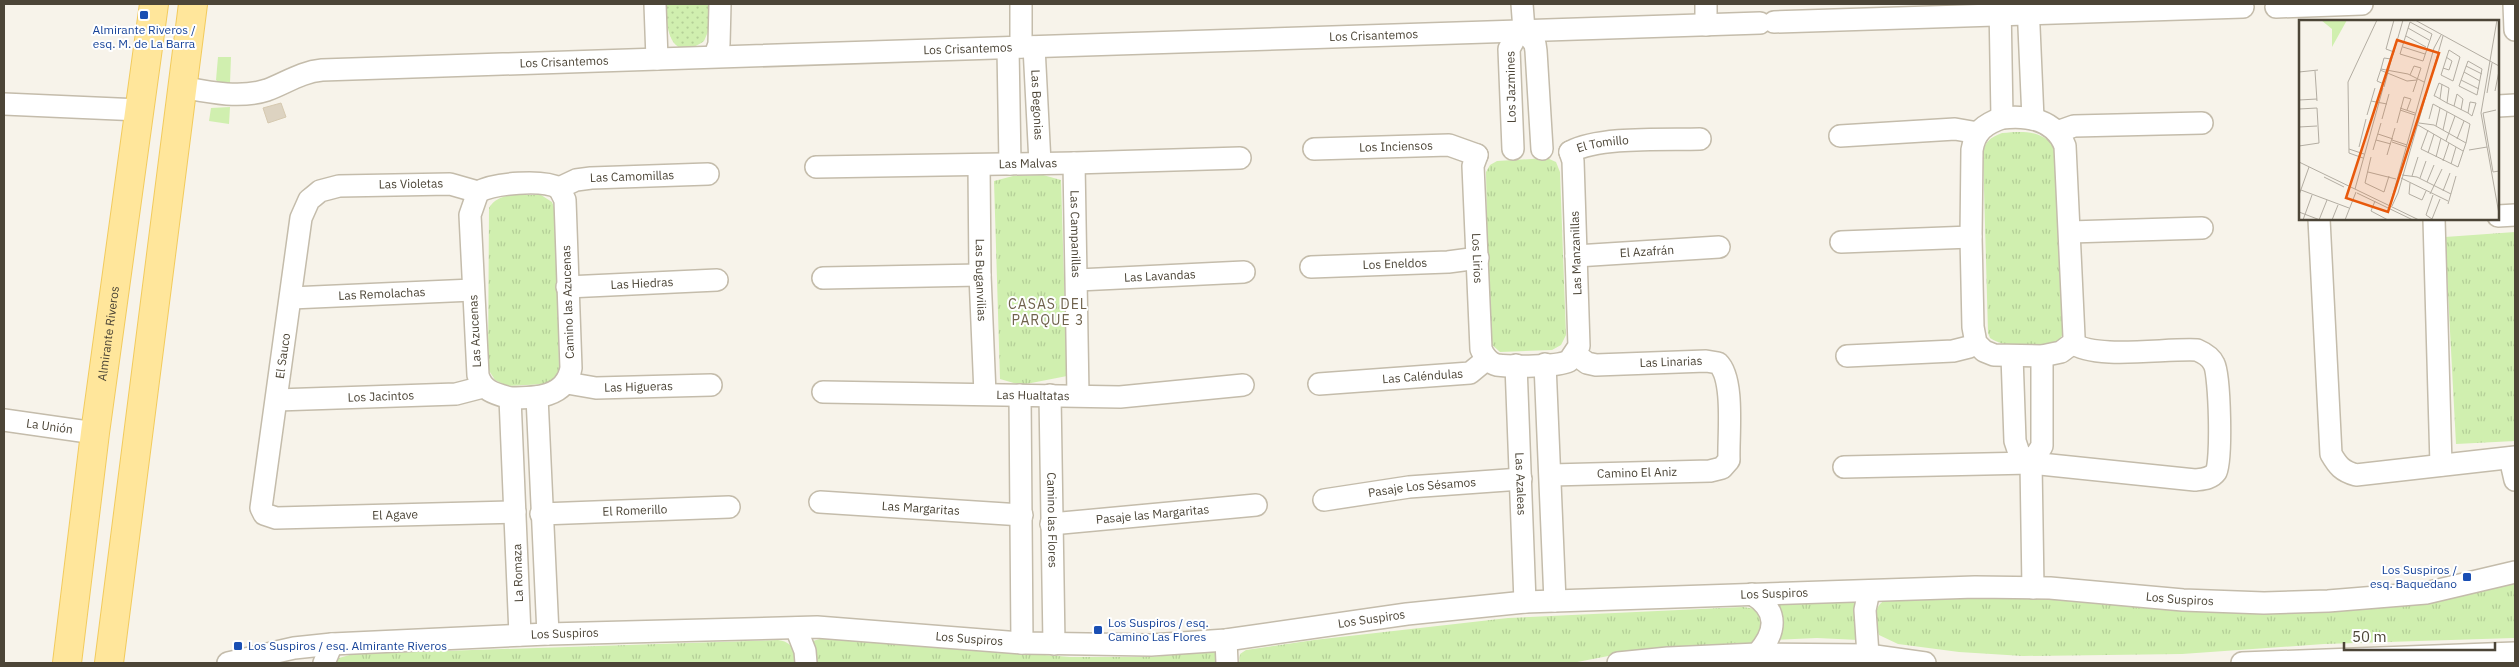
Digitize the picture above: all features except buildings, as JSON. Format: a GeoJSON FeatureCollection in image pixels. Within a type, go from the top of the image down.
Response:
{"type":"FeatureCollection","features":[{"type":"Feature","properties":{"kind":"main road","name":"Almirante Riveros"},"geometry":{"type":"LineString","coordinates":[[68,663],[95,433],[154,4]]}},
{"type":"Feature","properties":{"kind":"main road"},"geometry":{"type":"LineString","coordinates":[[109,663],[193,4]]}},
{"type":"Feature","properties":{"kind":"street"},"geometry":{"type":"LineString","coordinates":[[656,4],[657,59]]}},
{"type":"Feature","properties":{"kind":"street"},"geometry":{"type":"LineString","coordinates":[[715,56],[719,44],[720,4]]}},
{"type":"Feature","properties":{"kind":"street","name":"Las Begonias"},"geometry":{"type":"LineString","coordinates":[[1010,164],[1021,47],[1021,4]]}},
{"type":"Feature","properties":{"kind":"street","name":"Los Jazmines"},"geometry":{"type":"LineString","coordinates":[[1522,4],[1524,30],[1535,44],[1536,51],[1542,149]]}},
{"type":"Feature","properties":{"kind":"street"},"geometry":{"type":"LineString","coordinates":[[2276,7],[2316,4],[2362,4]]}},
{"type":"Feature","properties":{"kind":"street"},"geometry":{"type":"LineString","coordinates":[[2514,4],[2515,30]]}},
{"type":"Feature","properties":{"kind":"street","name":"Los Crisantemos"},"geometry":{"type":"LineString","coordinates":[[182,87],[210,92],[252,94],[303,73],[322,70],[1524,30],[1706,14],[1767,23],[1822,12],[2243,7]]}},
{"type":"Feature","properties":{"kind":"street"},"geometry":{"type":"LineString","coordinates":[[2000,9],[2002,118]]}},
{"type":"Feature","properties":{"kind":"street"},"geometry":{"type":"LineString","coordinates":[[2029,9],[2033,118]]}},
{"type":"Feature","properties":{"kind":"street","name":"Los Jazmines"},"geometry":{"type":"LineString","coordinates":[[1512,149],[1509,49],[1516,36],[1524,30]]}},
{"type":"Feature","properties":{"kind":"street","name":"Las Begonias"},"geometry":{"type":"LineString","coordinates":[[1021,47],[1040,163]]}},
{"type":"Feature","properties":{"kind":"street"},"geometry":{"type":"LineString","coordinates":[[4,104],[140,110]]}},
{"type":"Feature","properties":{"kind":"street"},"geometry":{"type":"LineString","coordinates":[[2499,106],[2515,105]]}},
{"type":"Feature","properties":{"kind":"street"},"geometry":{"type":"LineString","coordinates":[[1844,467],[2030,463],[2194,480],[2212,476],[2219,467],[2216,370],[2214,363],[2204,352],[2185,349],[2097,352],[2079,348],[2073,343],[2066,146],[2057,132],[2043,122],[2033,118],[2002,118],[1988,124],[1978,132],[1972,150],[1971,237],[1973,327],[1976,343],[1984,351],[1994,355],[2042,356],[2062,352],[2073,343]]}},
{"type":"Feature","properties":{"kind":"street"},"geometry":{"type":"LineString","coordinates":[[2057,132],[2074,126],[2202,124]]}},
{"type":"Feature","properties":{"kind":"street"},"geometry":{"type":"LineString","coordinates":[[1840,136],[1955,129],[1978,132]]}},
{"type":"Feature","properties":{"kind":"street","name":"El Tomillo"},"geometry":{"type":"LineString","coordinates":[[1477,155],[1484,151],[1512,149],[1562,148],[1570,152],[1581,146],[1601,143],[1700,139]]}},
{"type":"Feature","properties":{"kind":"street","name":"Los Inciensos"},"geometry":{"type":"LineString","coordinates":[[1314,149],[1449,145],[1477,155]]}},
{"type":"Feature","properties":{"kind":"street","name":"Las Manzanillas"},"geometry":{"type":"LineString","coordinates":[[1570,152],[1573,161],[1579,342],[1575,354]]}},
{"type":"Feature","properties":{"kind":"street","name":"Los Lirios"},"geometry":{"type":"LineString","coordinates":[[1477,155],[1473,166],[1480,344],[1487,359]]}},
{"type":"Feature","properties":{"kind":"street","name":"Las Malvas"},"geometry":{"type":"LineString","coordinates":[[816,167],[1074,164],[1240,158]]}},
{"type":"Feature","properties":{"kind":"street","name":"Las Campanillas"},"geometry":{"type":"LineString","coordinates":[[1074,164],[1078,280],[1078,395]]}},
{"type":"Feature","properties":{"kind":"street","name":"Las Buganvilias"},"geometry":{"type":"LineString","coordinates":[[979,165],[980,276],[985,394]]}},
{"type":"Feature","properties":{"kind":"street","name":"Las Camomillas"},"geometry":{"type":"LineString","coordinates":[[559,188],[568,183],[591,178],[708,174]]}},
{"type":"Feature","properties":{"kind":"street","name":"Las Violetas"},"geometry":{"type":"LineString","coordinates":[[320,191],[339,186],[437,183],[450,184],[478,192]]}},
{"type":"Feature","properties":{"kind":"street"},"geometry":{"type":"LineString","coordinates":[[478,192],[491,186],[549,183],[559,188]]}},
{"type":"Feature","properties":{"kind":"street","name":"Camino las Azucenas"},"geometry":{"type":"LineString","coordinates":[[559,188],[564,200],[571,368],[567,383]]}},
{"type":"Feature","properties":{"kind":"street","name":"El Sauco"},"geometry":{"type":"LineString","coordinates":[[276,518],[264,514],[261,501],[277,400],[301,218],[309,200],[320,191]]}},
{"type":"Feature","properties":{"kind":"street","name":"Las Azucenas"},"geometry":{"type":"LineString","coordinates":[[478,192],[470,215],[476,366],[483,387]]}},
{"type":"Feature","properties":{"kind":"street"},"geometry":{"type":"LineString","coordinates":[[2499,216],[2515,215]]}},
{"type":"Feature","properties":{"kind":"street"},"geometry":{"type":"LineString","coordinates":[[2319,220],[2331,454],[2343,471],[2356,476],[2513,457],[2515,480]]}},
{"type":"Feature","properties":{"kind":"street"},"geometry":{"type":"LineString","coordinates":[[2434,220],[2441,466]]}},
{"type":"Feature","properties":{"kind":"street"},"geometry":{"type":"LineString","coordinates":[[2070,232],[2202,228]]}},
{"type":"Feature","properties":{"kind":"street"},"geometry":{"type":"LineString","coordinates":[[1841,242],[1971,237]]}},
{"type":"Feature","properties":{"kind":"street","name":"El Azafrán"},"geometry":{"type":"LineString","coordinates":[[1576,256],[1718,248]]}},
{"type":"Feature","properties":{"kind":"street","name":"Los Eneldos"},"geometry":{"type":"LineString","coordinates":[[1312,267],[1448,262],[1478,258]]}},
{"type":"Feature","properties":{"kind":"street","name":"Las Lavandas"},"geometry":{"type":"LineString","coordinates":[[1078,280],[1244,272]]}},
{"type":"Feature","properties":{"kind":"street"},"geometry":{"type":"LineString","coordinates":[[823,278],[980,276]]}},
{"type":"Feature","properties":{"kind":"street","name":"Las Hiedras"},"geometry":{"type":"LineString","coordinates":[[567,287],[717,280]]}},
{"type":"Feature","properties":{"kind":"street","name":"Las Remolachas"},"geometry":{"type":"LineString","coordinates":[[291,298],[473,290]]}},
{"type":"Feature","properties":{"kind":"street"},"geometry":{"type":"LineString","coordinates":[[1847,356],[1953,351],[1969,348],[1976,343]]}},
{"type":"Feature","properties":{"kind":"street"},"geometry":{"type":"LineString","coordinates":[[1487,359],[1498,365],[1565,363],[1575,354]]}},
{"type":"Feature","properties":{"kind":"street","name":"Las Linarias"},"geometry":{"type":"LineString","coordinates":[[1575,354],[1587,363],[1596,365],[1706,361],[1718,363],[1725,371],[1728,385],[1729,460],[1722,468]]}},
{"type":"Feature","properties":{"kind":"street"},"geometry":{"type":"LineString","coordinates":[[2012,356],[2015,441],[2019,453],[2030,463]]}},
{"type":"Feature","properties":{"kind":"street"},"geometry":{"type":"LineString","coordinates":[[2033,588],[2030,463],[2042,446],[2042,356]]}},
{"type":"Feature","properties":{"kind":"street","name":"Las Caléndulas"},"geometry":{"type":"LineString","coordinates":[[1319,384],[1470,373],[1487,359]]}},
{"type":"Feature","properties":{"kind":"street"},"geometry":{"type":"LineString","coordinates":[[1545,364],[1555,601]]}},
{"type":"Feature","properties":{"kind":"street","name":"Las Azaleas"},"geometry":{"type":"LineString","coordinates":[[1516,365],[1525,602]]}},
{"type":"Feature","properties":{"kind":"street"},"geometry":{"type":"LineString","coordinates":[[483,387],[510,398],[537,398],[556,392],[567,383]]}},
{"type":"Feature","properties":{"kind":"street","name":"Las Higueras"},"geometry":{"type":"LineString","coordinates":[[567,383],[596,388],[711,385]]}},
{"type":"Feature","properties":{"kind":"street","name":"Las Hualtatas"},"geometry":{"type":"LineString","coordinates":[[824,392],[1120,397],[1243,385]]}},
{"type":"Feature","properties":{"kind":"street","name":"Los Jacintos"},"geometry":{"type":"LineString","coordinates":[[277,400],[456,394],[483,387]]}},
{"type":"Feature","properties":{"kind":"street"},"geometry":{"type":"LineString","coordinates":[[1020,395],[1022,643]]}},
{"type":"Feature","properties":{"kind":"street","name":"Camino las Flores"},"geometry":{"type":"LineString","coordinates":[[1050,395],[1054,644]]}},
{"type":"Feature","properties":{"kind":"street"},"geometry":{"type":"LineString","coordinates":[[510,398],[515,512]]}},
{"type":"Feature","properties":{"kind":"street"},"geometry":{"type":"LineString","coordinates":[[537,398],[548,634]]}},
{"type":"Feature","properties":{"kind":"street","name":"La Unión"},"geometry":{"type":"LineString","coordinates":[[4,420],[95,433]]}},
{"type":"Feature","properties":{"kind":"street","name":"Camino El Aniz"},"geometry":{"type":"LineString","coordinates":[[1551,475],[1710,470],[1722,468]]}},
{"type":"Feature","properties":{"kind":"street","name":"Pasaje Los Sésamos"},"geometry":{"type":"LineString","coordinates":[[1324,500],[1409,487],[1520,479]]}},
{"type":"Feature","properties":{"kind":"street","name":"Las Margaritas"},"geometry":{"type":"LineString","coordinates":[[820,502],[1022,515]]}},
{"type":"Feature","properties":{"kind":"street","name":"Pasaje las Margaritas"},"geometry":{"type":"LineString","coordinates":[[1052,524],[1256,505]]}},
{"type":"Feature","properties":{"kind":"street","name":"El Romerillo"},"geometry":{"type":"LineString","coordinates":[[541,514],[729,507]]}},
{"type":"Feature","properties":{"kind":"street","name":"El Agave"},"geometry":{"type":"LineString","coordinates":[[276,518],[515,512]]}},
{"type":"Feature","properties":{"kind":"street","name":"La Romaza"},"geometry":{"type":"LineString","coordinates":[[515,512],[520,635]]}},
{"type":"Feature","properties":{"kind":"street","name":"Los Suspiros"},"geometry":{"type":"LineString","coordinates":[[228,663],[294,648],[328,654],[520,635],[796,628],[838,628],[1022,643],[1151,646],[1226,640],[1407,614],[1525,602],[1975,587],[2033,588],[2221,602],[2328,601],[2426,593],[2515,572]]}},
{"type":"Feature","properties":{"kind":"street"},"geometry":{"type":"LineString","coordinates":[[1868,655],[1865,610],[1869,591]]}},
{"type":"Feature","properties":{"kind":"street"},"geometry":{"type":"LineString","coordinates":[[1752,594],[1766,605],[1772,621],[1768,640],[1757,654]]}},
{"type":"Feature","properties":{"kind":"street"},"geometry":{"type":"LineString","coordinates":[[796,628],[805,651],[806,663]]}},
{"type":"Feature","properties":{"kind":"street"},"geometry":{"type":"LineString","coordinates":[[1226,640],[1227,663]]}},
{"type":"Feature","properties":{"kind":"street"},"geometry":{"type":"LineString","coordinates":[[2242,663],[2391,660],[2515,652]]}},
{"type":"Feature","properties":{"kind":"street"},"geometry":{"type":"LineString","coordinates":[[1618,663],[1668,658],[1757,654],[1868,655],[1925,663]]}},
{"type":"Feature","properties":{"kind":"green space"},"geometry":{"type":"Polygon","coordinates":[[[665,4],[709,4],[710,27],[704,41],[684,49],[677,46],[669,32],[665,4]]]}},
{"type":"Feature","properties":{"kind":"green space"},"geometry":{"type":"Polygon","coordinates":[[[218,57],[231,57],[230,83],[218,82],[216,80],[218,57]]]}},
{"type":"Feature","properties":{"kind":"green space"},"geometry":{"type":"Polygon","coordinates":[[[230,107],[229,124],[209,121],[211,108],[230,107]]]}},
{"type":"Feature","properties":{"kind":"green space"},"geometry":{"type":"Polygon","coordinates":[[[2002,133],[2032,133],[2044,138],[2056,148],[2064,332],[2057,342],[2051,346],[2037,348],[2011,346],[1990,338],[1988,333],[1983,153],[1989,140],[2002,133]]]}},
{"type":"Feature","properties":{"kind":"green space"},"geometry":{"type":"Polygon","coordinates":[[[1547,158],[1556,162],[1560,172],[1566,335],[1561,345],[1552,350],[1500,352],[1491,344],[1489,337],[1486,172],[1490,165],[1497,161],[1547,158]]]}},
{"type":"Feature","properties":{"kind":"green space"},"geometry":{"type":"Polygon","coordinates":[[[1043,175],[1061,180],[1067,376],[1021,385],[1000,379],[994,181],[1013,176],[1043,175]]]}},
{"type":"Feature","properties":{"kind":"green space"},"geometry":{"type":"Polygon","coordinates":[[[541,195],[552,202],[557,215],[559,370],[554,379],[544,384],[507,386],[495,380],[488,369],[489,208],[493,202],[505,196],[541,195]]]}},
{"type":"Feature","properties":{"kind":"green space"},"geometry":{"type":"Polygon","coordinates":[[[2515,232],[2515,441],[2456,444],[2445,237],[2515,232]]]}},
{"type":"Feature","properties":{"kind":"green space"},"geometry":{"type":"Polygon","coordinates":[[[2515,582],[2514,638],[2324,644],[2182,654],[2023,656],[1959,652],[1898,644],[1879,635],[1876,620],[1876,611],[1885,600],[1967,593],[2270,613],[2515,582]]]}},
{"type":"Feature","properties":{"kind":"green space"},"geometry":{"type":"Polygon","coordinates":[[[1862,600],[1859,640],[1817,638],[1775,640],[1774,602],[1862,600]]]}},
{"type":"Feature","properties":{"kind":"green space"},"geometry":{"type":"Polygon","coordinates":[[[1743,607],[1757,609],[1768,616],[1756,643],[1650,648],[1572,663],[1239,663],[1240,654],[1246,650],[1314,640],[1508,618],[1743,607]]]}},
{"type":"Feature","properties":{"kind":"green space"},"geometry":{"type":"Polygon","coordinates":[[[823,638],[1070,657],[1151,657],[1218,651],[1219,663],[815,663],[813,641],[823,638]]]}},
{"type":"Feature","properties":{"kind":"green space"},"geometry":{"type":"Polygon","coordinates":[[[778,640],[790,645],[798,663],[334,663],[339,658],[353,654],[778,640]]]}},
{"type":"Feature","properties":{"kind":"place","name":"Almirante Riveros / esq. M. de La Barra"},"geometry":{"type":"Point","coordinates":[144,15]}},
{"type":"Feature","properties":{"kind":"place","name":"Los Suspiros / esq. Baquedano"},"geometry":{"type":"Point","coordinates":[2467,577]}},
{"type":"Feature","properties":{"kind":"place","name":"Los Suspiros / esq. Camino Las Flores"},"geometry":{"type":"Point","coordinates":[1098,630]}},
{"type":"Feature","properties":{"kind":"place","name":"Los Suspiros / esq. Almirante Riveros"},"geometry":{"type":"Point","coordinates":[238,646]}},
{"type":"Feature","properties":{"kind":"district","name":"CASAS DEL PARQUE 3"},"geometry":{"type":"Point","coordinates":[1048,312]}}]}
